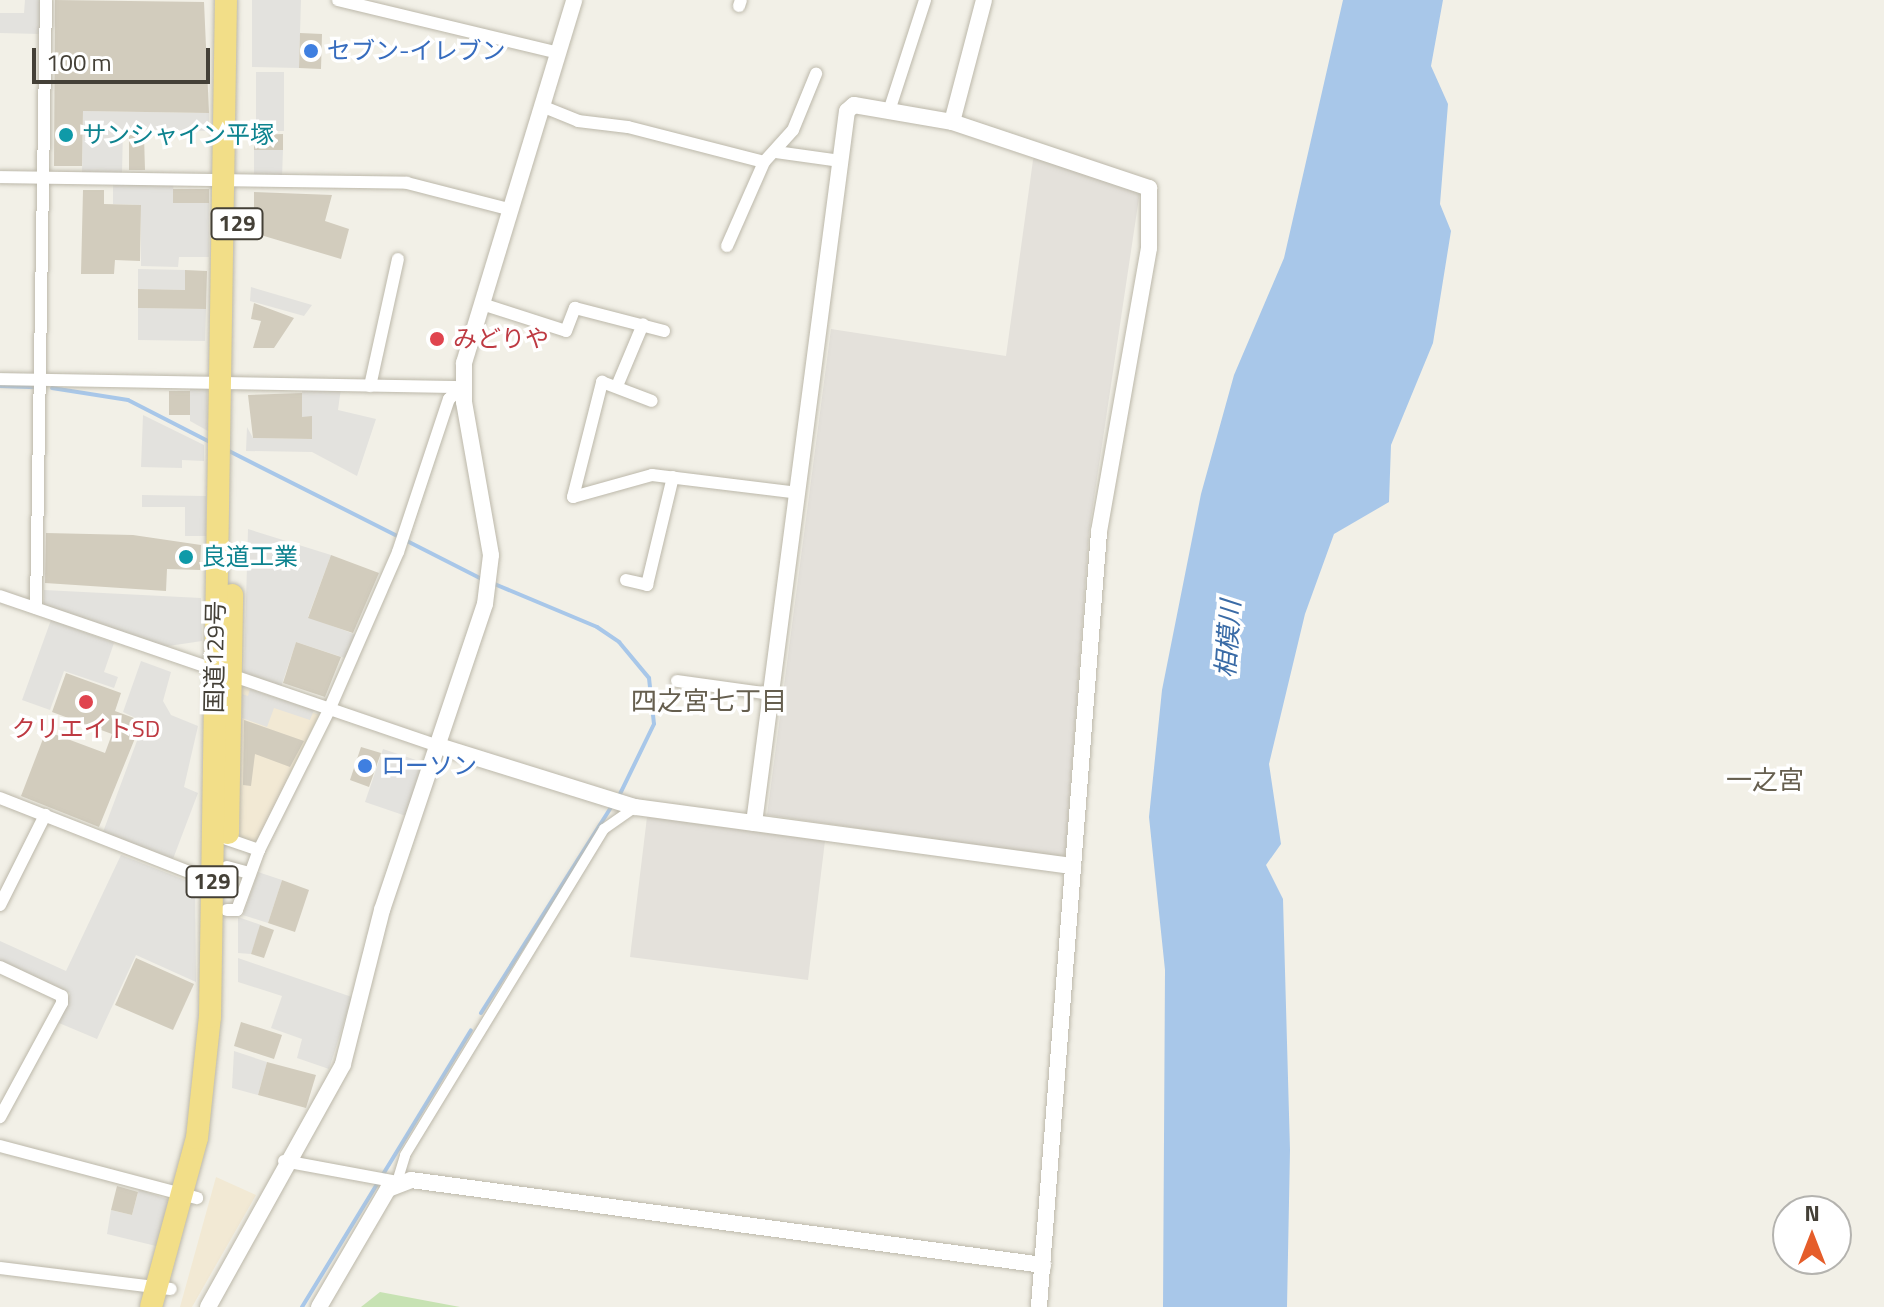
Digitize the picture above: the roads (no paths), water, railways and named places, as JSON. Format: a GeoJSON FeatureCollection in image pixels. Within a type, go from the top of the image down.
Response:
{"type":"FeatureCollection","features":[{"type":"Feature","properties":{"kind":"highway","name":"国道129号"},"geometry":{"type":"LineString","coordinates":[[190,1196],[204,1086],[220,874],[230,181],[226,0]]}},
{"type":"Feature","properties":{"kind":"highway","name":"国道129号"},"geometry":{"type":"LineString","coordinates":[[230,181],[240,0]]}},
{"type":"Feature","properties":{"kind":"highway","name":"国道129号"},"geometry":{"type":"LineString","coordinates":[[161,1298],[218,1088],[227,910],[220,874],[227,839],[223,676]]}},
{"type":"Feature","properties":{"kind":"street"},"geometry":{"type":"LineString","coordinates":[[36,608],[46,0]]}},
{"type":"Feature","properties":{"kind":"street"},"geometry":{"type":"LineString","coordinates":[[338,0],[559,53]]}},
{"type":"Feature","properties":{"kind":"street"},"geometry":{"type":"LineString","coordinates":[[208,1307],[284,1161],[349,1048],[379,922],[439,746],[490,582],[487,517],[462,387],[482,304],[574,0]]}},
{"type":"Feature","properties":{"kind":"street"},"geometry":{"type":"LineString","coordinates":[[889,111],[925,0]]}},
{"type":"Feature","properties":{"kind":"street"},"geometry":{"type":"LineString","coordinates":[[952,122],[984,0]]}},
{"type":"Feature","properties":{"kind":"street"},"geometry":{"type":"LineString","coordinates":[[727,246],[764,162],[793,130],[816,74]]}},
{"type":"Feature","properties":{"kind":"street"},"geometry":{"type":"LineString","coordinates":[[754,823],[847,111],[854,105],[952,122],[1139,183],[1152,196],[1099,532],[1039,1307]]}},
{"type":"Feature","properties":{"kind":"street"},"geometry":{"type":"LineString","coordinates":[[544,107],[578,121],[628,127],[764,162]]}},
{"type":"Feature","properties":{"kind":"street"},"geometry":{"type":"LineString","coordinates":[[776,152],[840,161]]}},
{"type":"Feature","properties":{"kind":"street"},"geometry":{"type":"LineString","coordinates":[[0,177],[407,183],[512,210]]}},
{"type":"Feature","properties":{"kind":"street"},"geometry":{"type":"LineString","coordinates":[[370,386],[398,259]]}},
{"type":"Feature","properties":{"kind":"street"},"geometry":{"type":"LineString","coordinates":[[482,304],[566,331],[575,308],[664,331]]}},
{"type":"Feature","properties":{"kind":"street"},"geometry":{"type":"LineString","coordinates":[[617,386],[643,324]]}},
{"type":"Feature","properties":{"kind":"street"},"geometry":{"type":"LineString","coordinates":[[0,379],[462,387]]}},
{"type":"Feature","properties":{"kind":"street"},"geometry":{"type":"LineString","coordinates":[[652,401],[602,382],[573,497],[652,475],[798,493]]}},
{"type":"Feature","properties":{"kind":"street"},"geometry":{"type":"LineString","coordinates":[[227,910],[237,910],[259,850],[329,710],[398,552],[449,399],[462,387]]}},
{"type":"Feature","properties":{"kind":"street"},"geometry":{"type":"LineString","coordinates":[[626,580],[647,585],[673,477]]}},
{"type":"Feature","properties":{"kind":"street"},"geometry":{"type":"LineString","coordinates":[[0,596],[223,676],[629,806],[1073,866]]}},
{"type":"Feature","properties":{"kind":"street"},"geometry":{"type":"LineString","coordinates":[[677,681],[771,694]]}},
{"type":"Feature","properties":{"kind":"street"},"geometry":{"type":"LineString","coordinates":[[0,798],[220,874],[250,873]]}},
{"type":"Feature","properties":{"kind":"street"},"geometry":{"type":"LineString","coordinates":[[319,1307],[405,1155],[604,829],[629,806]]}},
{"type":"Feature","properties":{"kind":"street"},"geometry":{"type":"LineString","coordinates":[[0,905],[45,815]]}},
{"type":"Feature","properties":{"kind":"street"},"geometry":{"type":"LineString","coordinates":[[227,839],[259,850]]}},
{"type":"Feature","properties":{"kind":"street"},"geometry":{"type":"LineString","coordinates":[[0,967],[62,996],[62,1003],[0,1117]]}},
{"type":"Feature","properties":{"kind":"street"},"geometry":{"type":"LineString","coordinates":[[0,1146],[190,1196]]}},
{"type":"Feature","properties":{"kind":"street"},"geometry":{"type":"LineString","coordinates":[[284,1161],[370,1173],[391,1179],[1043,1265]]}},
{"type":"Feature","properties":{"kind":"street"},"geometry":{"type":"LineString","coordinates":[[0,1268],[161,1298]]}},
{"type":"Feature","properties":{"kind":"water","name":"相模川"},"geometry":{"type":"Polygon","coordinates":[[[1343,0],[1443,0],[1431,66],[1448,104],[1440,204],[1451,231],[1433,343],[1391,445],[1389,502],[1334,534],[1305,614],[1269,764],[1281,844],[1266,865],[1283,899],[1290,1150],[1287,1307],[1163,1307],[1165,970],[1149,817],[1162,690],[1201,494],[1234,375],[1284,258],[1343,0]]]}},
{"type":"Feature","properties":{"kind":"waterway"},"geometry":{"type":"LineString","coordinates":[[0,386],[37,387]]}},
{"type":"Feature","properties":{"kind":"waterway"},"geometry":{"type":"LineString","coordinates":[[52,388],[128,400],[210,442]]}},
{"type":"Feature","properties":{"kind":"waterway"},"geometry":{"type":"LineString","coordinates":[[225,449],[397,536]]}},
{"type":"Feature","properties":{"kind":"waterway"},"geometry":{"type":"LineString","coordinates":[[407,541],[484,580]]}},
{"type":"Feature","properties":{"kind":"waterway"},"geometry":{"type":"LineString","coordinates":[[492,583],[597,627],[619,642],[649,678],[654,724],[619,796]]}},
{"type":"Feature","properties":{"kind":"waterway"},"geometry":{"type":"LineString","coordinates":[[481,1013],[614,803]]}},
{"type":"Feature","properties":{"kind":"waterway"},"geometry":{"type":"LineString","coordinates":[[302,1307],[471,1030]]}},
{"type":"Feature","properties":{"kind":"place","name":"セブン-イレブン"},"geometry":{"type":"Point","coordinates":[311,51]}},
{"type":"Feature","properties":{"kind":"place","name":"サンシャイン平塚"},"geometry":{"type":"Point","coordinates":[66,135]}},
{"type":"Feature","properties":{"kind":"place","name":"みどりや"},"geometry":{"type":"Point","coordinates":[437,339]}},
{"type":"Feature","properties":{"kind":"place","name":"良道工業"},"geometry":{"type":"Point","coordinates":[186,557]}},
{"type":"Feature","properties":{"kind":"place","name":"クリエイトSD"},"geometry":{"type":"Point","coordinates":[86,702]}},
{"type":"Feature","properties":{"kind":"place","name":"ローソン"},"geometry":{"type":"Point","coordinates":[365,766]}},
{"type":"Feature","properties":{"kind":"district","name":"四之宮七丁目"},"geometry":{"type":"Point","coordinates":[709,701]}},
{"type":"Feature","properties":{"kind":"district","name":"一之宮"},"geometry":{"type":"Point","coordinates":[1765,780]}}]}
